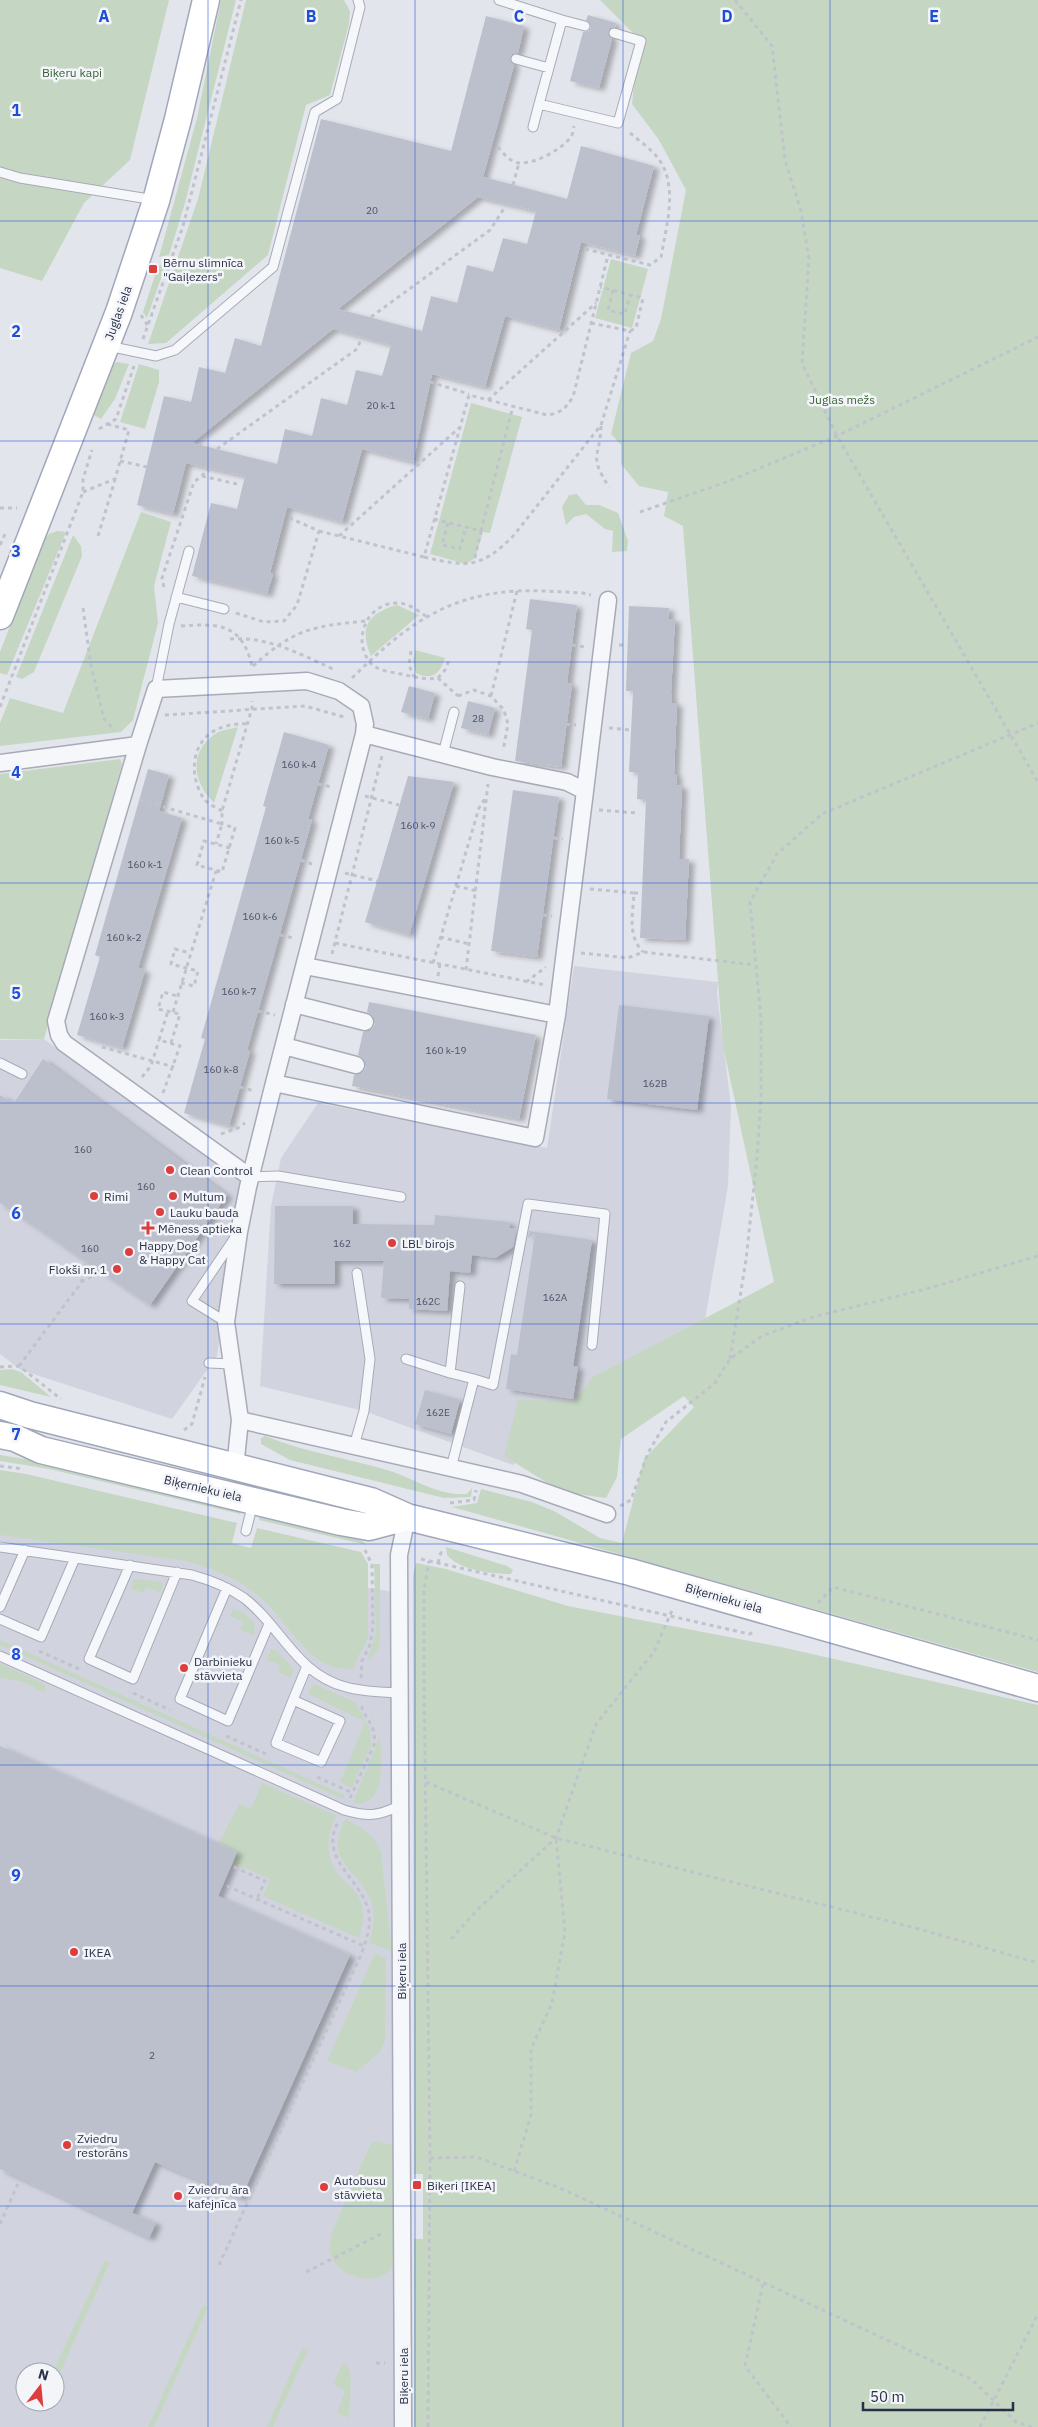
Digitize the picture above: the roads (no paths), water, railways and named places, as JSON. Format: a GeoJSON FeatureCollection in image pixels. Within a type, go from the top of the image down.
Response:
{"type":"FeatureCollection","features":[{"type":"Feature","properties":{"kind":"main road","name":"Juglas iela"},"geometry":{"type":"LineString","coordinates":[[0,616],[119,312],[156,201],[178,119],[206,0]]}},
{"type":"Feature","properties":{"kind":"main road","name":"Biķernieku iela"},"geometry":{"type":"LineString","coordinates":[[0,1405],[30,1415],[371,1501],[407,1517],[682,1586],[1038,1688]]}},
{"type":"Feature","properties":{"kind":"main road","name":"Biķernieku iela"},"geometry":{"type":"LineString","coordinates":[[0,1413],[30,1415]]}},
{"type":"Feature","properties":{"kind":"main road","name":"Biķernieku iela"},"geometry":{"type":"LineString","coordinates":[[0,1435],[15,1438],[41,1450],[370,1527],[407,1517]]}},
{"type":"Feature","properties":{"kind":"main road"},"geometry":{"type":"LineString","coordinates":[[0,1448],[41,1450]]}},
{"type":"Feature","properties":{"kind":"main road"},"geometry":{"type":"LineString","coordinates":[[229,1494],[235,1468]]}},
{"type":"Feature","properties":{"kind":"street"},"geometry":{"type":"LineString","coordinates":[[274,1084],[535,1138],[557,1015],[566,951],[608,600]]}},
{"type":"Feature","properties":{"kind":"street"},"geometry":{"type":"LineString","coordinates":[[235,1468],[240,1420],[226,1322],[240,1232],[250,1177],[294,1004],[306,966],[364,729],[361,706],[339,691],[307,681],[251,675],[156,689],[56,1021],[59,1035],[64,1043],[250,1177]]}},
{"type":"Feature","properties":{"kind":"street"},"geometry":{"type":"LineString","coordinates":[[364,729],[386,740],[496,768],[567,782],[585,791]]}},
{"type":"Feature","properties":{"kind":"street"},"geometry":{"type":"LineString","coordinates":[[0,763],[138,745]]}},
{"type":"Feature","properties":{"kind":"street"},"geometry":{"type":"LineString","coordinates":[[306,966],[557,1015]]}},
{"type":"Feature","properties":{"kind":"street"},"geometry":{"type":"LineString","coordinates":[[294,1004],[365,1022]]}},
{"type":"Feature","properties":{"kind":"street"},"geometry":{"type":"LineString","coordinates":[[284,1046],[356,1066]]}},
{"type":"Feature","properties":{"kind":"street"},"geometry":{"type":"LineString","coordinates":[[240,1420],[522,1484],[607,1514]]}},
{"type":"Feature","properties":{"kind":"street","name":"Biķeru iela"},"geometry":{"type":"LineString","coordinates":[[403,2427],[399,1555],[407,1517]]}},
{"type":"Feature","properties":{"kind":"lane"},"geometry":{"type":"LineString","coordinates":[[105,346],[156,356],[175,350],[273,267],[315,112],[336,99],[360,7],[358,0]]}},
{"type":"Feature","properties":{"kind":"lane"},"geometry":{"type":"LineString","coordinates":[[499,0],[585,26]]}},
{"type":"Feature","properties":{"kind":"lane"},"geometry":{"type":"LineString","coordinates":[[533,127],[562,20]]}},
{"type":"Feature","properties":{"kind":"lane"},"geometry":{"type":"LineString","coordinates":[[539,104],[618,123],[641,40],[614,33]]}},
{"type":"Feature","properties":{"kind":"lane"},"geometry":{"type":"LineString","coordinates":[[516,59],[549,68]]}},
{"type":"Feature","properties":{"kind":"lane"},"geometry":{"type":"LineString","coordinates":[[0,172],[156,201]]}},
{"type":"Feature","properties":{"kind":"lane"},"geometry":{"type":"LineString","coordinates":[[156,689],[168,628],[190,551]]}},
{"type":"Feature","properties":{"kind":"lane"},"geometry":{"type":"LineString","coordinates":[[176,597],[224,609]]}},
{"type":"Feature","properties":{"kind":"lane"},"geometry":{"type":"LineString","coordinates":[[443,754],[454,712]]}},
{"type":"Feature","properties":{"kind":"lane"},"geometry":{"type":"LineString","coordinates":[[0,1063],[22,1074]]}},
{"type":"Feature","properties":{"kind":"lane"},"geometry":{"type":"LineString","coordinates":[[250,1177],[278,1176],[401,1198]]}},
{"type":"Feature","properties":{"kind":"lane"},"geometry":{"type":"LineString","coordinates":[[406,1359],[493,1384],[528,1204],[605,1214],[592,1345]]}},
{"type":"Feature","properties":{"kind":"lane"},"geometry":{"type":"LineString","coordinates":[[226,1322],[192,1301],[240,1232]]}},
{"type":"Feature","properties":{"kind":"lane"},"geometry":{"type":"LineString","coordinates":[[354,1446],[364,1411],[370,1359],[357,1273]]}},
{"type":"Feature","properties":{"kind":"lane"},"geometry":{"type":"LineString","coordinates":[[450,1373],[460,1286]]}},
{"type":"Feature","properties":{"kind":"lane"},"geometry":{"type":"LineString","coordinates":[[209,1363],[232,1364]]}},
{"type":"Feature","properties":{"kind":"lane"},"geometry":{"type":"LineString","coordinates":[[451,1468],[474,1379]]}},
{"type":"Feature","properties":{"kind":"lane"},"geometry":{"type":"LineString","coordinates":[[246,1532],[254,1501]]}},
{"type":"Feature","properties":{"kind":"lane"},"geometry":{"type":"LineString","coordinates":[[0,1547],[177,1572],[206,1579],[244,1599],[269,1624],[288,1648],[307,1666],[345,1687],[361,1690],[399,1692]]}},
{"type":"Feature","properties":{"kind":"lane"},"geometry":{"type":"LineString","coordinates":[[0,1607],[25,1550]]}},
{"type":"Feature","properties":{"kind":"lane"},"geometry":{"type":"LineString","coordinates":[[0,1619],[41,1637],[75,1558]]}},
{"type":"Feature","properties":{"kind":"lane"},"geometry":{"type":"LineString","coordinates":[[130,1566],[89,1659],[133,1679],[177,1572]]}},
{"type":"Feature","properties":{"kind":"lane"},"geometry":{"type":"LineString","coordinates":[[226,1588],[180,1699],[228,1721],[269,1624]]}},
{"type":"Feature","properties":{"kind":"lane"},"geometry":{"type":"LineString","coordinates":[[0,1656],[344,1810],[361,1815],[381,1815],[400,1806]]}},
{"type":"Feature","properties":{"kind":"lane"},"geometry":{"type":"LineString","coordinates":[[293,1700],[340,1720],[321,1762],[276,1743],[293,1700],[307,1666]]}},
{"type":"Feature","properties":{"kind":"place","name":"Bērnu slimnīca \"Gaiļezers\""},"geometry":{"type":"Point","coordinates":[153,269]}},
{"type":"Feature","properties":{"kind":"place","name":"Clean Control"},"geometry":{"type":"Point","coordinates":[170,1170]}},
{"type":"Feature","properties":{"kind":"place","name":"Rimi"},"geometry":{"type":"Point","coordinates":[94,1196]}},
{"type":"Feature","properties":{"kind":"place","name":"Multum"},"geometry":{"type":"Point","coordinates":[173,1196]}},
{"type":"Feature","properties":{"kind":"place","name":"Lauku bauda"},"geometry":{"type":"Point","coordinates":[160,1212]}},
{"type":"Feature","properties":{"kind":"place","name":"Mēness aptieka"},"geometry":{"type":"Point","coordinates":[148,1228]}},
{"type":"Feature","properties":{"kind":"place","name":"LBL birojs"},"geometry":{"type":"Point","coordinates":[392,1243]}},
{"type":"Feature","properties":{"kind":"place","name":"Happy Dog & Happy Cat"},"geometry":{"type":"Point","coordinates":[129,1252]}},
{"type":"Feature","properties":{"kind":"place","name":"Flokši nr. 1"},"geometry":{"type":"Point","coordinates":[117,1269]}},
{"type":"Feature","properties":{"kind":"place","name":"Darbinieku stāvvieta"},"geometry":{"type":"Point","coordinates":[184,1668]}},
{"type":"Feature","properties":{"kind":"place","name":"IKEA"},"geometry":{"type":"Point","coordinates":[74,1952]}},
{"type":"Feature","properties":{"kind":"place","name":"Zviedru restorāns"},"geometry":{"type":"Point","coordinates":[67,2145]}},
{"type":"Feature","properties":{"kind":"place","name":"Biķeri [IKEA]"},"geometry":{"type":"Point","coordinates":[417,2185]}},
{"type":"Feature","properties":{"kind":"place","name":"Autobusu stāvvieta"},"geometry":{"type":"Point","coordinates":[324,2187]}},
{"type":"Feature","properties":{"kind":"place","name":"Zviedru āra kafejnīca"},"geometry":{"type":"Point","coordinates":[178,2196]}},
{"type":"Feature","properties":{"kind":"park label","name":"Biķeru kapi"},"geometry":{"type":"Point","coordinates":[72,72]}},
{"type":"Feature","properties":{"kind":"park label","name":"Juglas mežs"},"geometry":{"type":"Point","coordinates":[842,399]}}]}
